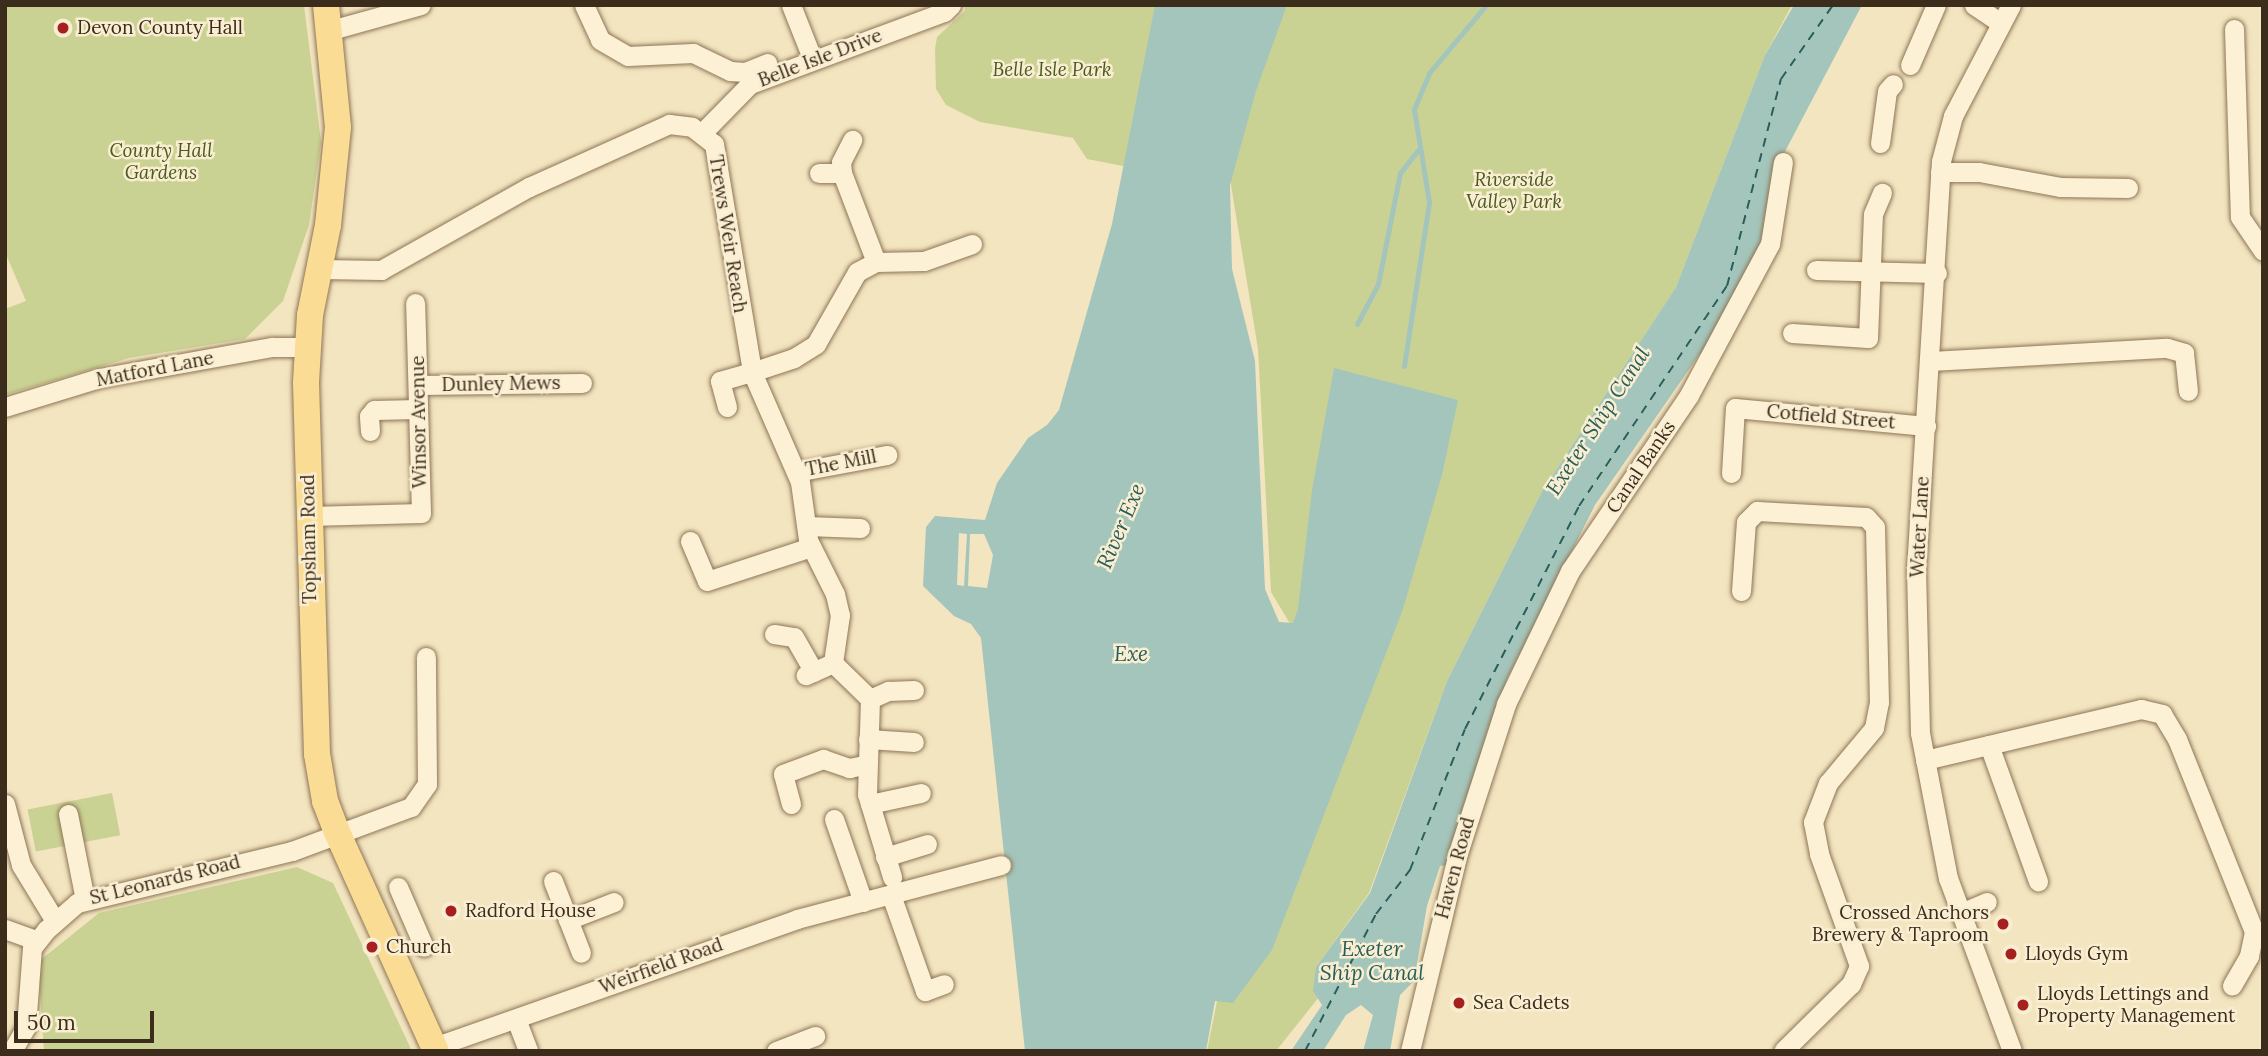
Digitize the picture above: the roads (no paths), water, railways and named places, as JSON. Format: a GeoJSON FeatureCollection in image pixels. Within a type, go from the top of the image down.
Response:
{"type":"FeatureCollection","features":[{"type":"Feature","properties":{"kind":"main road","name":"Topsham Road"},"geometry":{"type":"LineString","coordinates":[[328,18],[338,127],[321,269],[308,347],[309,516],[317,754],[325,801],[380,930],[449,1047]]}},
{"type":"Feature","properties":{"kind":"street"},"geometry":{"type":"LineString","coordinates":[[328,18],[421,5]]}},
{"type":"Feature","properties":{"kind":"street"},"geometry":{"type":"LineString","coordinates":[[584,5],[600,40],[628,56],[692,53],[730,71],[745,72],[809,53],[791,5]]}},
{"type":"Feature","properties":{"kind":"street","name":"Belle Isle Drive"},"geometry":{"type":"LineString","coordinates":[[703,132],[750,84],[809,53],[892,30],[944,12],[951,5]]}},
{"type":"Feature","properties":{"kind":"street"},"geometry":{"type":"LineString","coordinates":[[1910,65],[1936,5]]}},
{"type":"Feature","properties":{"kind":"street"},"geometry":{"type":"LineString","coordinates":[[1974,5],[2001,23]]}},
{"type":"Feature","properties":{"kind":"street","name":"Water Lane"},"geometry":{"type":"LineString","coordinates":[[2011,5],[1953,116],[1940,172],[1937,273],[1916,570],[1920,733],[1948,878],[2012,1051]]}},
{"type":"Feature","properties":{"kind":"street"},"geometry":{"type":"LineString","coordinates":[[2234,29],[2240,217],[2263,251]]}},
{"type":"Feature","properties":{"kind":"street"},"geometry":{"type":"LineString","coordinates":[[1880,143],[1887,91],[1893,84]]}},
{"type":"Feature","properties":{"kind":"street","name":"Trews Weir Reach"},"geometry":{"type":"LineString","coordinates":[[321,269],[381,270],[529,187],[623,142],[669,124],[703,132],[717,154],[752,372],[796,472],[811,547],[840,615],[833,663]]}},
{"type":"Feature","properties":{"kind":"street"},"geometry":{"type":"LineString","coordinates":[[852,140],[841,162],[842,173],[876,262]]}},
{"type":"Feature","properties":{"kind":"street","name":"Canal Banks"},"geometry":{"type":"LineString","coordinates":[[1484,768],[1510,695],[1570,571],[1689,395],[1770,244],[1783,162]]}},
{"type":"Feature","properties":{"kind":"street"},"geometry":{"type":"LineString","coordinates":[[1940,172],[1979,172],[2060,187],[2128,188]]}},
{"type":"Feature","properties":{"kind":"street"},"geometry":{"type":"LineString","coordinates":[[819,173],[842,173]]}},
{"type":"Feature","properties":{"kind":"street"},"geometry":{"type":"LineString","coordinates":[[1792,333],[1868,338],[1873,214],[1882,193]]}},
{"type":"Feature","properties":{"kind":"street"},"geometry":{"type":"LineString","coordinates":[[727,407],[720,381],[794,358],[816,344],[842,293],[857,272],[876,262],[924,261],[972,244]]}},
{"type":"Feature","properties":{"kind":"street"},"geometry":{"type":"LineString","coordinates":[[1816,270],[1937,273]]}},
{"type":"Feature","properties":{"kind":"street","name":"Winsor Avenue"},"geometry":{"type":"LineString","coordinates":[[309,516],[421,513],[415,303]]}},
{"type":"Feature","properties":{"kind":"street","name":"Matford Lane"},"geometry":{"type":"LineString","coordinates":[[5,407],[99,379],[272,347],[308,347]]}},
{"type":"Feature","properties":{"kind":"street"},"geometry":{"type":"LineString","coordinates":[[1931,361],[2167,348],[2184,352],[2188,391]]}},
{"type":"Feature","properties":{"kind":"street","name":"Dunley Mews"},"geometry":{"type":"LineString","coordinates":[[419,385],[582,383]]}},
{"type":"Feature","properties":{"kind":"street","name":"Cotfield Street"},"geometry":{"type":"LineString","coordinates":[[1731,473],[1735,408],[1926,426]]}},
{"type":"Feature","properties":{"kind":"street"},"geometry":{"type":"LineString","coordinates":[[370,431],[369,416],[374,410],[418,409]]}},
{"type":"Feature","properties":{"kind":"street","name":"The Mill"},"geometry":{"type":"LineString","coordinates":[[796,472],[887,455]]}},
{"type":"Feature","properties":{"kind":"street"},"geometry":{"type":"LineString","coordinates":[[1741,591],[1746,522],[1757,511],[1867,517],[1875,527],[1879,702],[1874,728],[1828,783],[1813,822],[1819,855],[1859,967],[1851,984],[1783,1051]]}},
{"type":"Feature","properties":{"kind":"street"},"geometry":{"type":"LineString","coordinates":[[807,526],[860,528]]}},
{"type":"Feature","properties":{"kind":"street"},"geometry":{"type":"LineString","coordinates":[[690,541],[707,581],[811,547]]}},
{"type":"Feature","properties":{"kind":"street"},"geometry":{"type":"LineString","coordinates":[[774,634],[794,637],[810,673],[833,663],[870,699],[865,765],[870,804],[925,991],[944,984]]}},
{"type":"Feature","properties":{"kind":"street","name":"St Leonards Road"},"geometry":{"type":"LineString","coordinates":[[12,1051],[26,1027],[27,970],[36,940],[55,921],[85,901],[292,851],[337,832],[411,807],[421,797],[427,784],[426,657]]}},
{"type":"Feature","properties":{"kind":"street"},"geometry":{"type":"LineString","coordinates":[[870,699],[888,691],[914,690]]}},
{"type":"Feature","properties":{"kind":"street"},"geometry":{"type":"LineString","coordinates":[[1925,760],[2141,709],[2162,714],[2177,739],[2254,932],[2249,956],[2232,986]]}},
{"type":"Feature","properties":{"kind":"street"},"geometry":{"type":"LineString","coordinates":[[868,739],[914,742]]}},
{"type":"Feature","properties":{"kind":"street"},"geometry":{"type":"LineString","coordinates":[[1989,745],[2038,881]]}},
{"type":"Feature","properties":{"kind":"street"},"geometry":{"type":"LineString","coordinates":[[791,804],[783,774],[823,760],[849,768],[865,765]]}},
{"type":"Feature","properties":{"kind":"street","name":"Haven Road"},"geometry":{"type":"LineString","coordinates":[[1410,1051],[1452,878],[1484,768]]}},
{"type":"Feature","properties":{"kind":"street"},"geometry":{"type":"LineString","coordinates":[[870,804],[921,793]]}},
{"type":"Feature","properties":{"kind":"street"},"geometry":{"type":"LineString","coordinates":[[5,804],[21,865],[55,921]]}},
{"type":"Feature","properties":{"kind":"street"},"geometry":{"type":"LineString","coordinates":[[68,814],[85,901]]}},
{"type":"Feature","properties":{"kind":"street"},"geometry":{"type":"LineString","coordinates":[[834,819],[863,902]]}},
{"type":"Feature","properties":{"kind":"street"},"geometry":{"type":"LineString","coordinates":[[885,857],[927,844]]}},
{"type":"Feature","properties":{"kind":"street","name":"Weirfield Road"},"geometry":{"type":"LineString","coordinates":[[449,1047],[684,956],[863,902],[892,886],[1001,865]]}},
{"type":"Feature","properties":{"kind":"street"},"geometry":{"type":"LineString","coordinates":[[553,881],[581,953]]}},
{"type":"Feature","properties":{"kind":"street"},"geometry":{"type":"LineString","coordinates":[[398,887],[424,947]]}},
{"type":"Feature","properties":{"kind":"street"},"geometry":{"type":"LineString","coordinates":[[568,919],[614,902]]}},
{"type":"Feature","properties":{"kind":"street"},"geometry":{"type":"LineString","coordinates":[[1961,913],[1987,902]]}},
{"type":"Feature","properties":{"kind":"street"},"geometry":{"type":"LineString","coordinates":[[380,930],[411,917]]}},
{"type":"Feature","properties":{"kind":"street"},"geometry":{"type":"LineString","coordinates":[[5,929],[36,940]]}},
{"type":"Feature","properties":{"kind":"street"},"geometry":{"type":"LineString","coordinates":[[516,1019],[528,1051]]}},
{"type":"Feature","properties":{"kind":"street"},"geometry":{"type":"LineString","coordinates":[[776,1051],[814,1037]]}},
{"type":"Feature","properties":{"kind":"water","name":"Exe"},"geometry":{"type":"Polygon","coordinates":[[[1155,5],[1287,5],[1256,91],[1230,185],[1232,269],[1255,361],[1265,589],[1279,622],[1293,623],[1298,609],[1312,490],[1334,368],[1458,400],[1442,475],[1403,609],[1272,950],[1233,1003],[1215,1001],[1206,1051],[1025,1051],[981,638],[971,624],[954,616],[923,586],[926,527],[935,516],[985,520],[997,483],[1028,438],[1047,425],[1059,410],[1112,224],[1155,5]],[[959,533],[957,585],[964,586],[967,534],[959,533]],[[970,534],[968,586],[987,588],[993,555],[984,534],[970,534]]]}},
{"type":"Feature","properties":{"kind":"water","name":"Exeter Ship Canal"},"geometry":{"type":"Polygon","coordinates":[[[1794,5],[1862,5],[1780,161],[1767,246],[1715,343],[1699,355],[1595,505],[1508,677],[1447,865],[1440,866],[1427,906],[1414,981],[1400,995],[1390,1051],[1363,1051],[1373,1015],[1361,1005],[1346,1015],[1323,1051],[1291,1051],[1322,1005],[1313,991],[1316,967],[1370,893],[1447,681],[1541,493],[1676,287],[1765,55],[1794,5]]]}},
{"type":"Feature","properties":{"kind":"waterway"},"geometry":{"type":"LineString","coordinates":[[1404,366],[1429,202],[1414,109],[1429,73],[1486,5]]}},
{"type":"Feature","properties":{"kind":"waterway"},"geometry":{"type":"LineString","coordinates":[[1357,324],[1378,284],[1400,173],[1418,150]]}},
{"type":"Feature","properties":{"kind":"place","name":"Devon County Hall"},"geometry":{"type":"Point","coordinates":[63,28]}},
{"type":"Feature","properties":{"kind":"place","name":"Radford House"},"geometry":{"type":"Point","coordinates":[451,911]}},
{"type":"Feature","properties":{"kind":"place","name":"Crossed Anchors Brewery & Taproom"},"geometry":{"type":"Point","coordinates":[2003,924]}},
{"type":"Feature","properties":{"kind":"place","name":"Church"},"geometry":{"type":"Point","coordinates":[372,947]}},
{"type":"Feature","properties":{"kind":"place","name":"Lloyds Gym"},"geometry":{"type":"Point","coordinates":[2011,954]}},
{"type":"Feature","properties":{"kind":"place","name":"Sea Cadets"},"geometry":{"type":"Point","coordinates":[1459,1003]}},
{"type":"Feature","properties":{"kind":"place","name":"Lloyds Lettings and Property Management"},"geometry":{"type":"Point","coordinates":[2023,1005]}},
{"type":"Feature","properties":{"kind":"park label","name":"Belle Isle Park"},"geometry":{"type":"Point","coordinates":[1052,70]}},
{"type":"Feature","properties":{"kind":"park label","name":"County Hall Gardens"},"geometry":{"type":"Point","coordinates":[161,162]}},
{"type":"Feature","properties":{"kind":"park label","name":"Riverside Valley Park"},"geometry":{"type":"Point","coordinates":[1514,191]}},
{"type":"Feature","properties":{"kind":"water label","name":"River Exe"},"geometry":{"type":"Point","coordinates":[1121,526]}}]}
